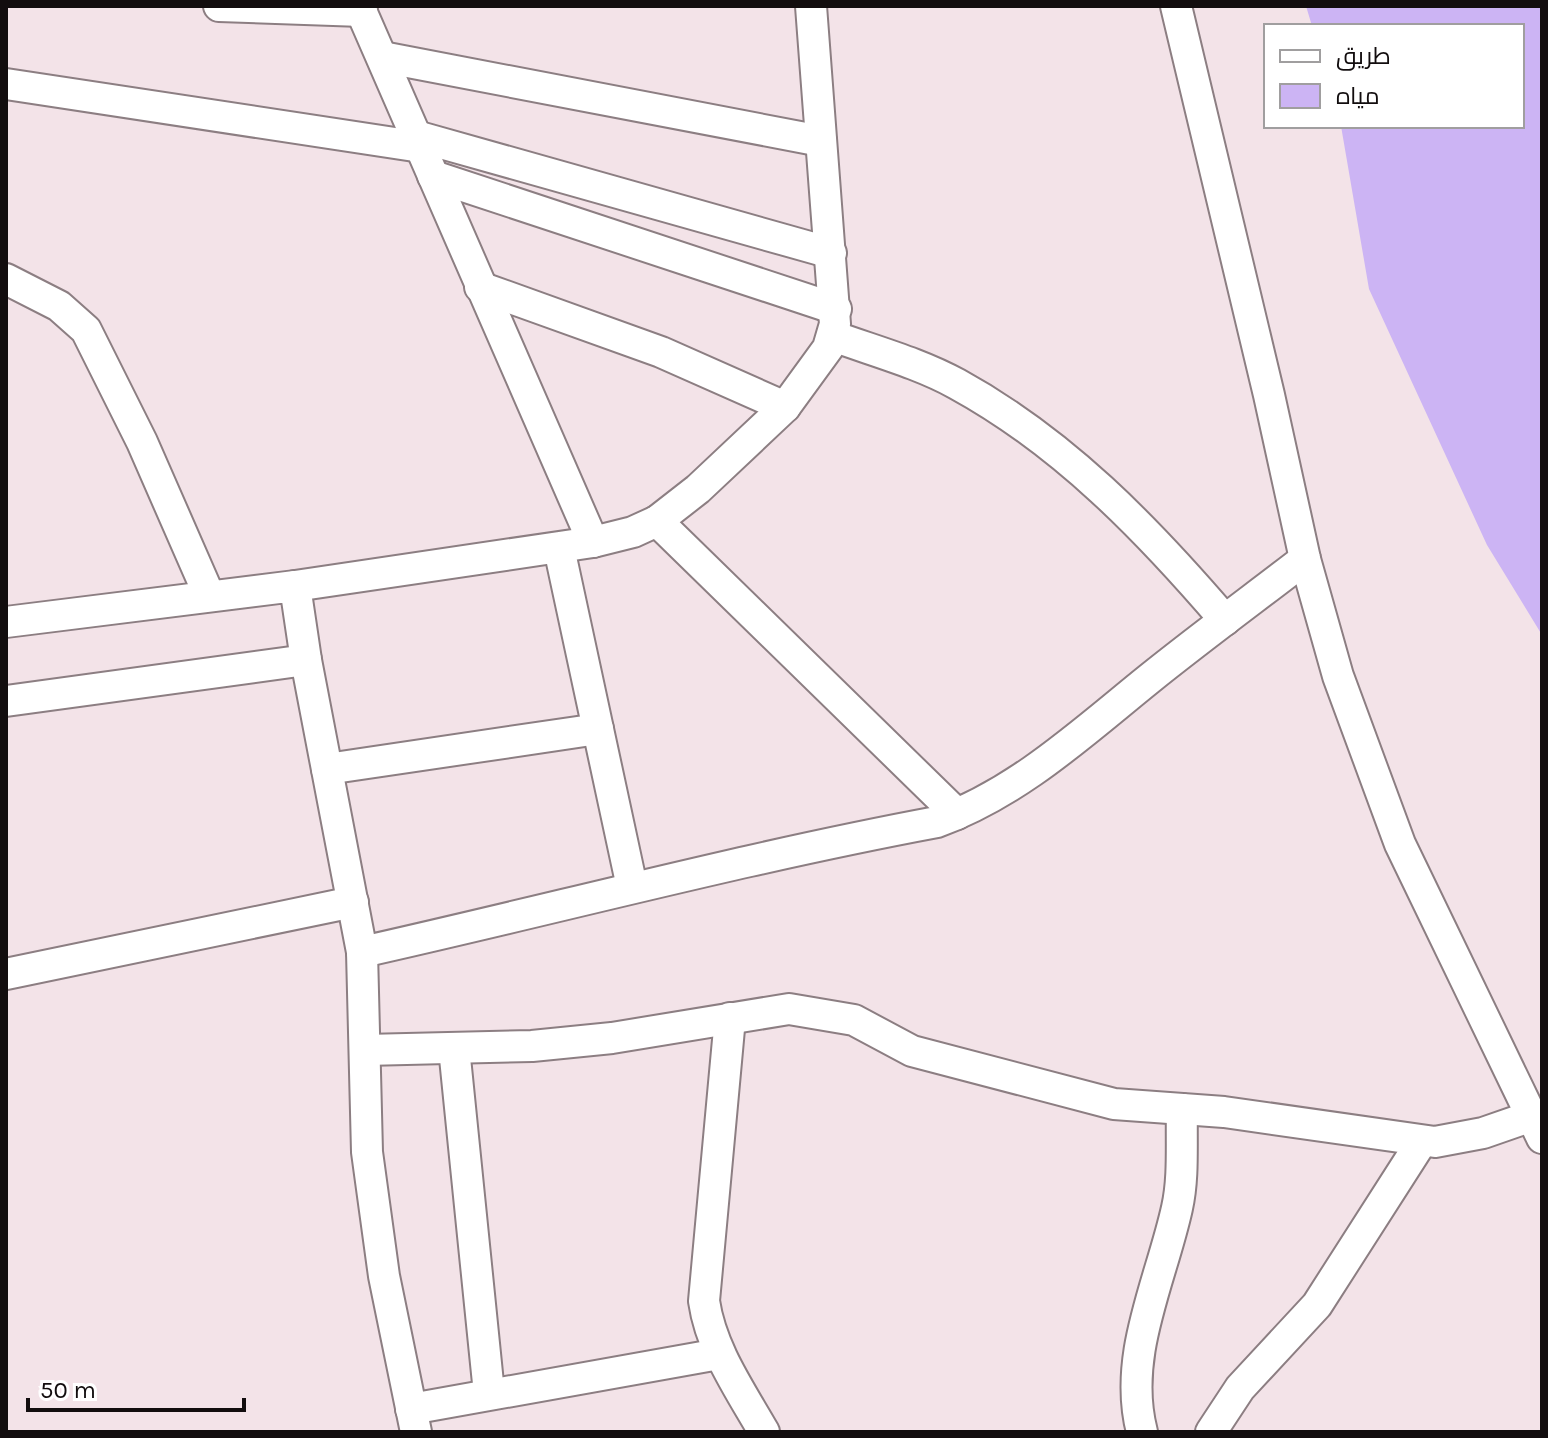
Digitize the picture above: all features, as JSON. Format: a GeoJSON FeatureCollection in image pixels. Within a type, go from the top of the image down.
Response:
{"type":"FeatureCollection","features":[{"type":"Feature","properties":{"kind":"street"},"geometry":{"type":"LineString","coordinates":[[219,6],[360,8],[593,542]]}},
{"type":"Feature","properties":{"kind":"street"},"geometry":{"type":"LineString","coordinates":[[6,622],[295,586],[559,548],[633,532],[657,521],[698,489],[785,407],[828,348],[834,322],[831,253],[811,6]]}},
{"type":"Feature","properties":{"kind":"street"},"geometry":{"type":"LineString","coordinates":[[365,1050],[612,1038],[761,1011],[820,1012],[872,1027],[912,1051],[1080,1098],[1341,1127],[1422,1141],[1456,1140],[1537,1127],[1400,844],[1338,676],[1305,559],[1176,6]]}},
{"type":"Feature","properties":{"kind":"street"},"geometry":{"type":"LineString","coordinates":[[382,57],[821,141]]}},
{"type":"Feature","properties":{"kind":"street"},"geometry":{"type":"LineString","coordinates":[[6,84],[419,142],[831,253]]}},
{"type":"Feature","properties":{"kind":"street"},"geometry":{"type":"LineString","coordinates":[[433,176],[834,322],[955,383],[1059,452],[1172,559],[1225,620]]}},
{"type":"Feature","properties":{"kind":"street"},"geometry":{"type":"LineString","coordinates":[[6,279],[59,306],[86,330],[142,442],[209,595]]}},
{"type":"Feature","properties":{"kind":"street"},"geometry":{"type":"LineString","coordinates":[[480,287],[661,352],[785,407]]}},
{"type":"Feature","properties":{"kind":"street"},"geometry":{"type":"LineString","coordinates":[[657,521],[957,814]]}},
{"type":"Feature","properties":{"kind":"street"},"geometry":{"type":"LineString","coordinates":[[559,548],[632,887]]}},
{"type":"Feature","properties":{"kind":"street"},"geometry":{"type":"LineString","coordinates":[[362,952],[957,814],[1002,793],[1072,743],[1305,559]]}},
{"type":"Feature","properties":{"kind":"street"},"geometry":{"type":"LineString","coordinates":[[295,586],[306,660],[362,952],[367,1152],[384,1276],[414,1420],[489,1393],[719,1354]]}},
{"type":"Feature","properties":{"kind":"street"},"geometry":{"type":"LineString","coordinates":[[6,701],[306,660]]}},
{"type":"Feature","properties":{"kind":"street"},"geometry":{"type":"LineString","coordinates":[[327,769],[598,729]]}},
{"type":"Feature","properties":{"kind":"street"},"geometry":{"type":"LineString","coordinates":[[6,974],[353,902]]}},
{"type":"Feature","properties":{"kind":"street"},"geometry":{"type":"LineString","coordinates":[[730,1018],[704,1301],[707,1323],[719,1354],[764,1432]]}},
{"type":"Feature","properties":{"kind":"street"},"geometry":{"type":"LineString","coordinates":[[454,1048],[489,1393]]}},
{"type":"Feature","properties":{"kind":"street"},"geometry":{"type":"LineString","coordinates":[[1142,1432],[1136,1396],[1139,1358],[1148,1307],[1177,1210],[1182,1109]]}},
{"type":"Feature","properties":{"kind":"street"},"geometry":{"type":"LineString","coordinates":[[1211,1432],[1240,1388],[1317,1305],[1422,1141]]}},
{"type":"Feature","properties":{"kind":"water"},"geometry":{"type":"Polygon","coordinates":[[[1306,6],[1540,6],[1542,635],[1487,545],[1369,289],[1341,128],[1524,128],[1524,24],[1311,24],[1306,6]]]}}]}
